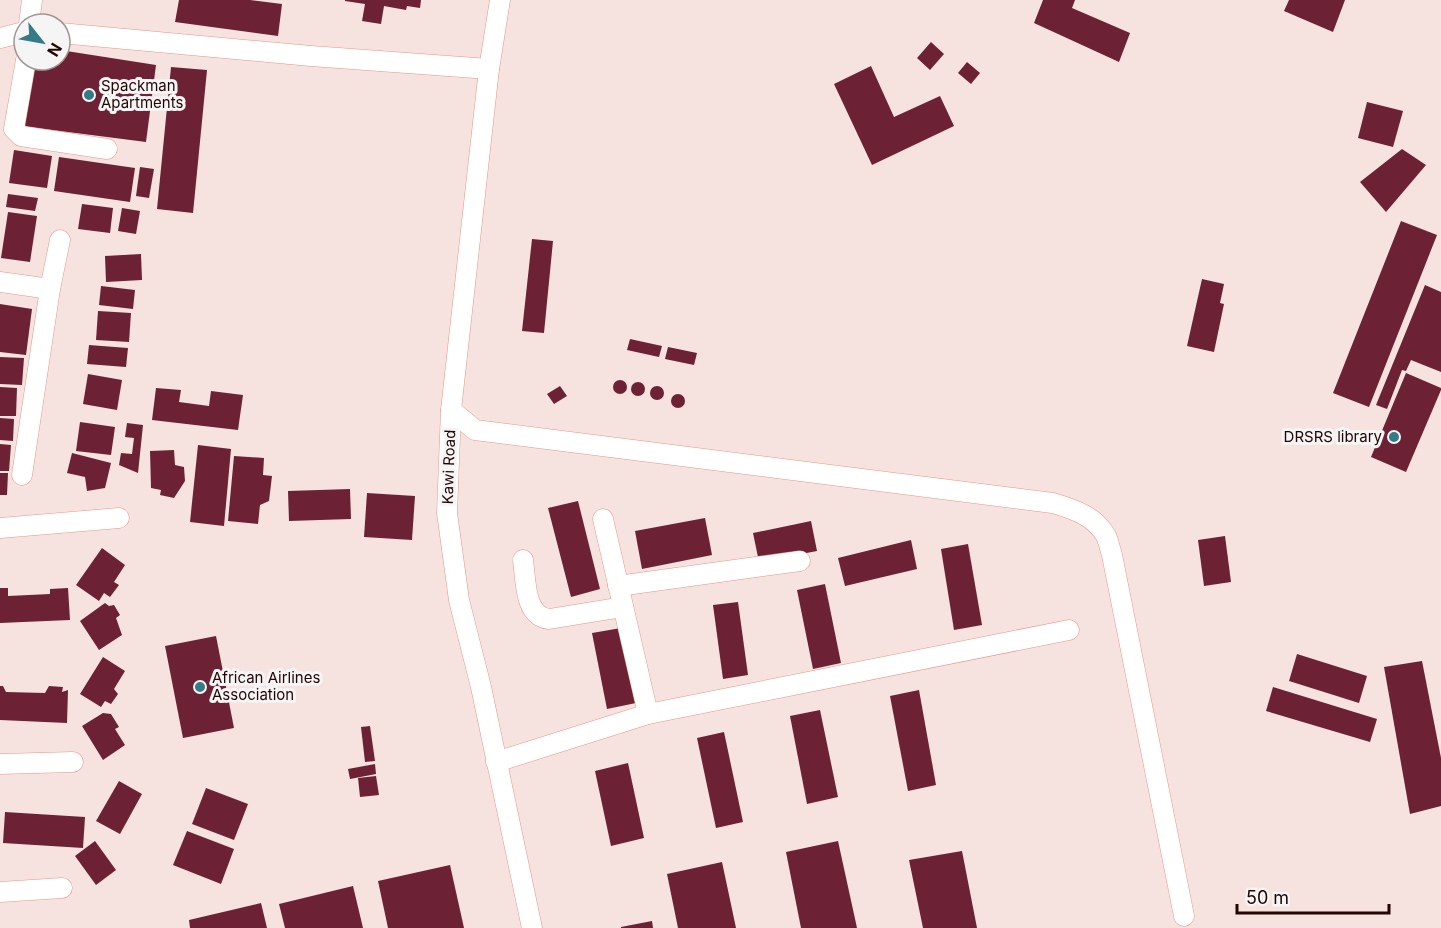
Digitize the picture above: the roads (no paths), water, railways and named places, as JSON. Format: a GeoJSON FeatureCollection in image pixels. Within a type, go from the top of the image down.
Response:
{"type":"FeatureCollection","features":[{"type":"Feature","properties":{"kind":"street","name":"Kawi Road"},"geometry":{"type":"LineString","coordinates":[[500,0],[489,69],[451,410],[447,513],[459,600],[481,687],[532,928]]}},
{"type":"Feature","properties":{"kind":"street"},"geometry":{"type":"LineString","coordinates":[[72,34],[311,56],[489,69]]}},
{"type":"Feature","properties":{"kind":"street"},"geometry":{"type":"LineString","coordinates":[[24,72],[14,129],[21,136],[106,148]]}},
{"type":"Feature","properties":{"kind":"street"},"geometry":{"type":"LineString","coordinates":[[22,475],[50,289],[60,240]]}},
{"type":"Feature","properties":{"kind":"street"},"geometry":{"type":"LineString","coordinates":[[0,282],[50,289]]}},
{"type":"Feature","properties":{"kind":"street"},"geometry":{"type":"LineString","coordinates":[[451,410],[475,430],[1041,501],[1084,514],[1094,521],[1106,537],[1112,555],[1184,916]]}},
{"type":"Feature","properties":{"kind":"street"},"geometry":{"type":"LineString","coordinates":[[0,528],[119,518]]}},
{"type":"Feature","properties":{"kind":"street"},"geometry":{"type":"LineString","coordinates":[[603,519],[648,714]]}},
{"type":"Feature","properties":{"kind":"street"},"geometry":{"type":"LineString","coordinates":[[523,560],[530,607],[541,618],[549,619],[623,607]]}},
{"type":"Feature","properties":{"kind":"street"},"geometry":{"type":"LineString","coordinates":[[618,586],[800,561]]}},
{"type":"Feature","properties":{"kind":"street"},"geometry":{"type":"LineString","coordinates":[[496,762],[648,714],[1069,630]]}},
{"type":"Feature","properties":{"kind":"street"},"geometry":{"type":"LineString","coordinates":[[0,764],[73,762]]}},
{"type":"Feature","properties":{"kind":"street"},"geometry":{"type":"LineString","coordinates":[[0,892],[62,888]]}},
{"type":"Feature","properties":{"kind":"place","name":"Spackman Apartments"},"geometry":{"type":"Point","coordinates":[89,95]}},
{"type":"Feature","properties":{"kind":"place","name":"DRSRS library"},"geometry":{"type":"Point","coordinates":[1394,437]}},
{"type":"Feature","properties":{"kind":"place","name":"African Airlines Association"},"geometry":{"type":"Point","coordinates":[200,687]}}]}
